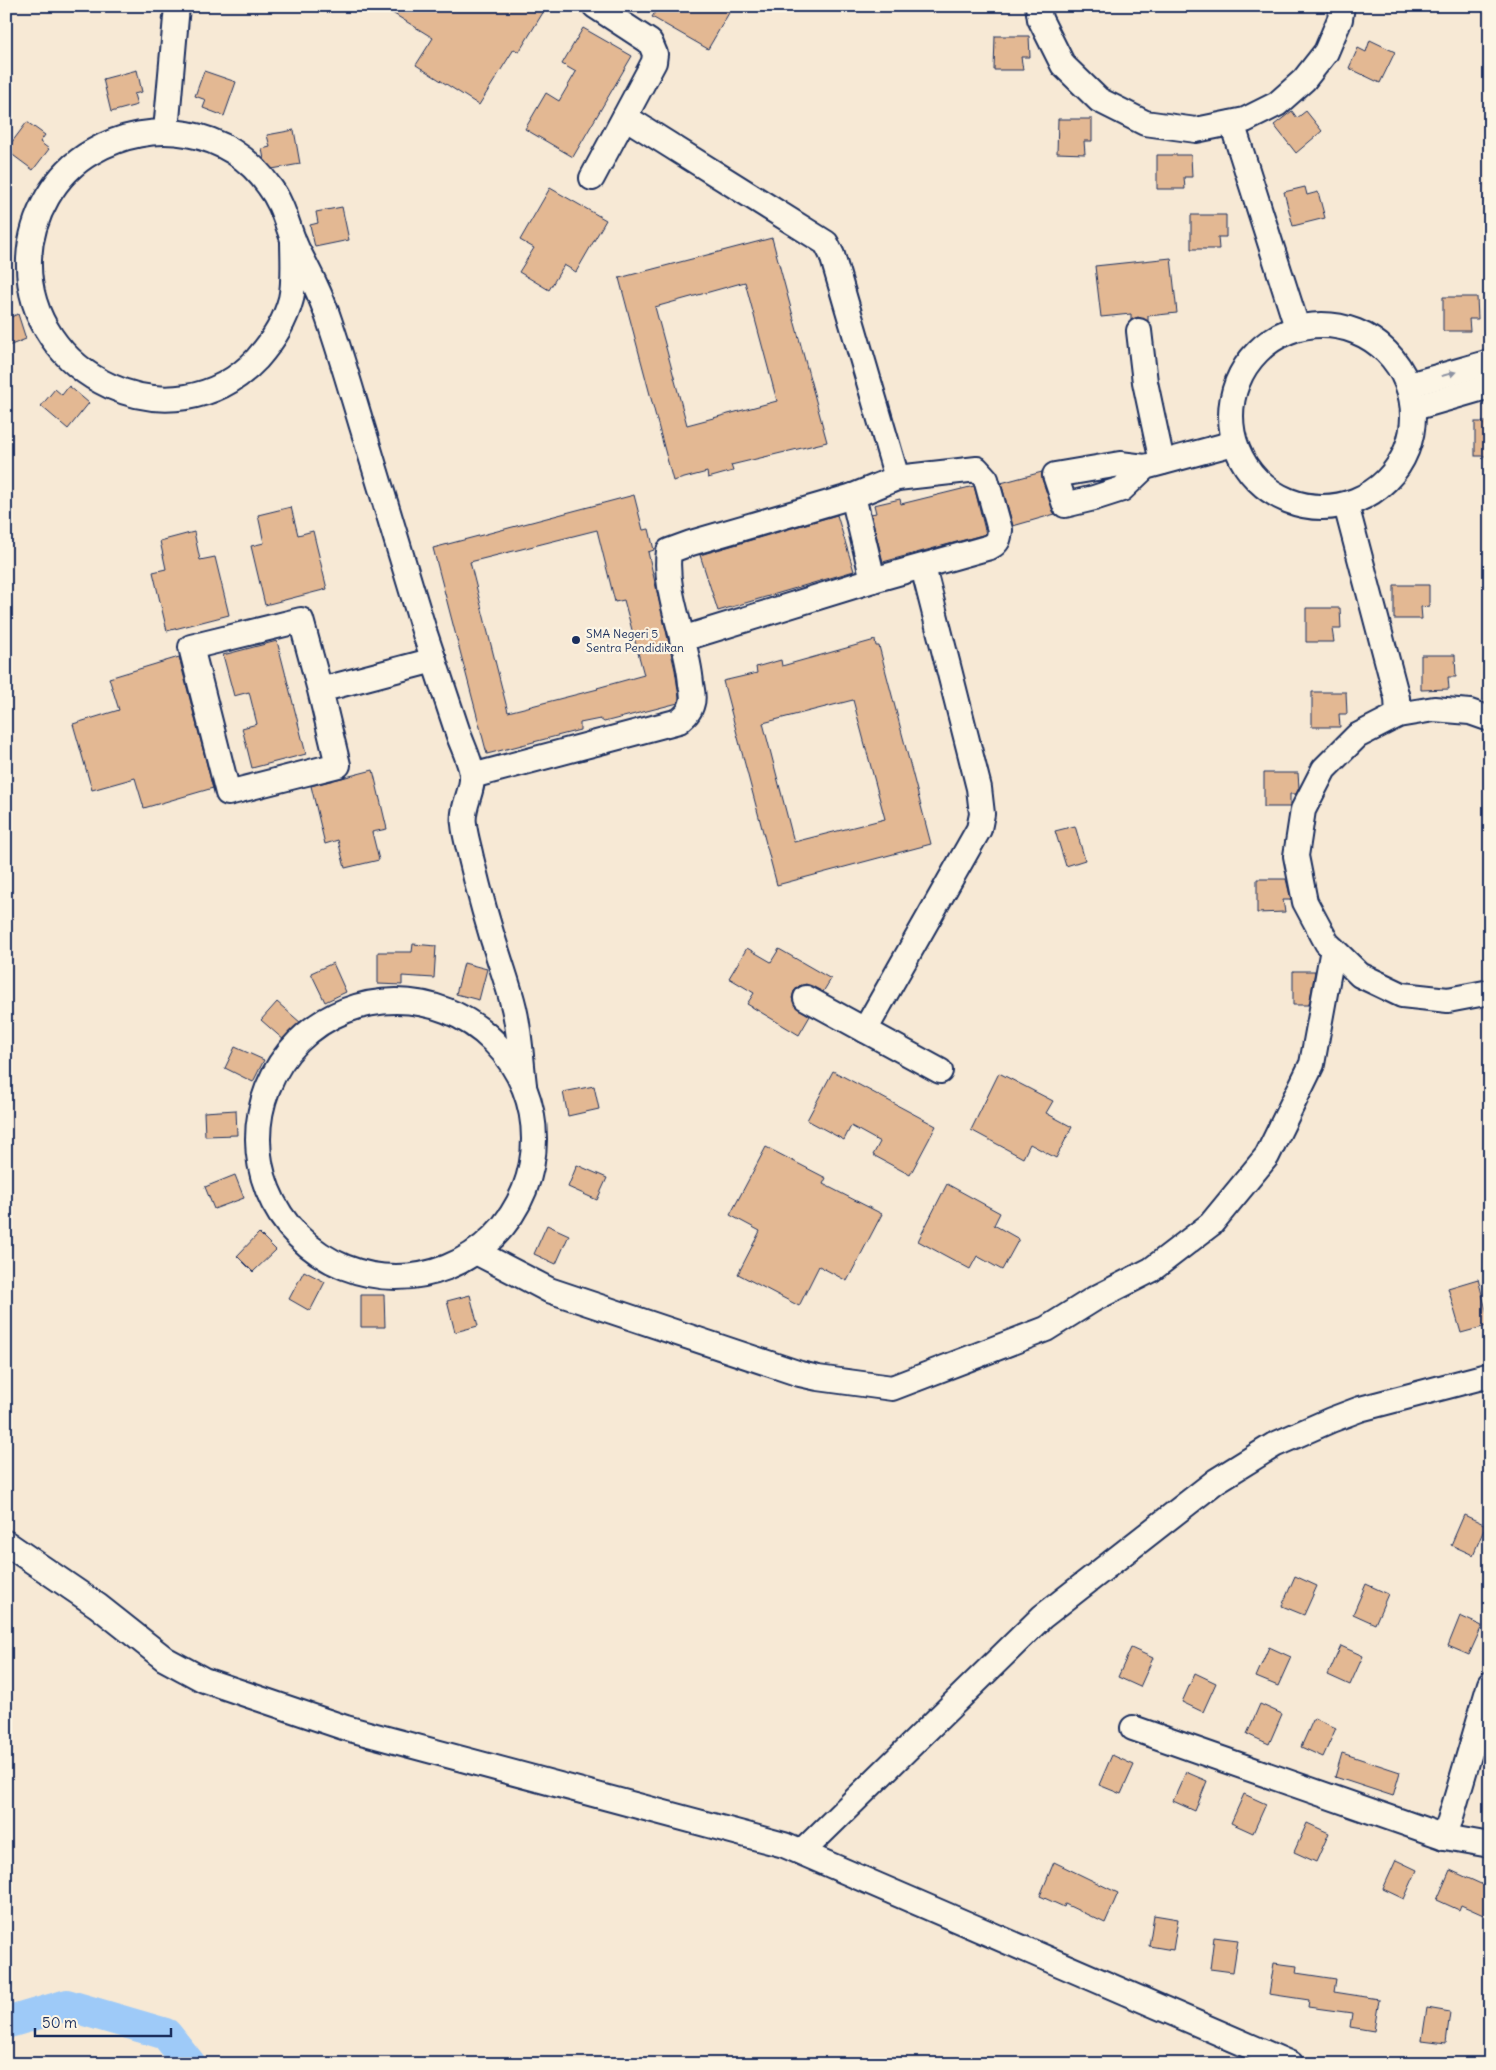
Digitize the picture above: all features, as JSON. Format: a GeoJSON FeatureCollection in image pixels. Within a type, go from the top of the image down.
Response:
{"type":"FeatureCollection","features":[{"type":"Feature","properties":{"kind":"street"},"geometry":{"type":"LineString","coordinates":[[166,131],[177,6]]}},
{"type":"Feature","properties":{"kind":"street"},"geometry":{"type":"LineString","coordinates":[[592,178],[654,62],[654,48],[650,42],[595,6]]}},
{"type":"Feature","properties":{"kind":"street"},"geometry":{"type":"LineString","coordinates":[[1038,6],[1040,19],[1063,65],[1099,100],[1145,123],[1196,130],[1246,120],[1277,104],[1304,80],[1326,52],[1340,19],[1342,6]]}},
{"type":"Feature","properties":{"kind":"street"},"geometry":{"type":"LineString","coordinates":[[625,117],[826,243],[832,255],[898,478]]}},
{"type":"Feature","properties":{"kind":"street"},"geometry":{"type":"LineString","coordinates":[[1232,123],[1297,327]]}},
{"type":"Feature","properties":{"kind":"street"},"geometry":{"type":"LineString","coordinates":[[293,239],[292,296],[283,323],[268,346],[256,360],[226,383],[191,395],[173,398],[146,398],[118,391],[93,379],[71,362],[53,341],[40,316],[32,290],[29,260],[33,230],[44,202],[61,178],[83,157],[108,142],[137,133],[166,131],[196,135],[224,146],[248,163],[269,185],[280,204],[293,239],[329,318],[434,660],[472,776],[462,819],[484,911],[514,1008],[524,1085],[535,1131],[530,1177],[510,1220],[478,1253],[437,1273],[393,1279],[349,1270],[310,1248],[279,1214],[262,1173],[258,1128],[269,1084],[293,1046],[328,1017],[372,1002],[418,1002],[462,1017],[499,1046],[524,1085]]}},
{"type":"Feature","properties":{"kind":"street"},"geometry":{"type":"LineString","coordinates":[[1325,324],[1351,329],[1376,341],[1396,361],[1409,385],[1414,408],[1413,434],[1404,458],[1390,479],[1369,495],[1346,505],[1318,508],[1290,502],[1265,488],[1246,467],[1234,443],[1230,412],[1236,384],[1250,359],[1257,352],[1271,339],[1297,327],[1325,324]]}},
{"type":"Feature","properties":{"kind":"street"},"geometry":{"type":"LineString","coordinates":[[1139,332],[1154,464],[1234,443]]}},
{"type":"Feature","properties":{"kind":"street"},"geometry":{"type":"LineString","coordinates":[[1409,385],[1490,362]]}},
{"type":"Feature","properties":{"kind":"street"},"geometry":{"type":"LineString","coordinates":[[1414,408],[1490,386]]}},
{"type":"Feature","properties":{"kind":"street"},"geometry":{"type":"LineString","coordinates":[[472,776],[679,721],[688,714],[693,702],[690,670],[682,639],[667,568],[669,551],[853,496],[898,478],[977,469],[986,479],[1000,530],[999,539],[996,544],[682,639]]}},
{"type":"Feature","properties":{"kind":"street"},"geometry":{"type":"LineString","coordinates":[[853,496],[873,580]]}},
{"type":"Feature","properties":{"kind":"street"},"geometry":{"type":"LineString","coordinates":[[1346,505],[1397,698],[1398,716]]}},
{"type":"Feature","properties":{"kind":"street"},"geometry":{"type":"LineString","coordinates":[[865,1030],[979,829],[982,814],[979,788],[924,567]]}},
{"type":"Feature","properties":{"kind":"street"},"geometry":{"type":"LineString","coordinates":[[301,620],[320,690],[338,765],[228,793],[191,647],[301,620]]}},
{"type":"Feature","properties":{"kind":"street"},"geometry":{"type":"LineString","coordinates":[[320,690],[434,660]]}},
{"type":"Feature","properties":{"kind":"street"},"geometry":{"type":"LineString","coordinates":[[1490,719],[1470,712],[1434,709],[1398,716],[1357,736],[1324,769],[1303,810],[1296,856],[1305,902],[1327,943],[1360,975],[1402,995],[1448,1000],[1490,992]]}},
{"type":"Feature","properties":{"kind":"street"},"geometry":{"type":"LineString","coordinates":[[478,1253],[549,1290],[800,1374],[892,1388],[1046,1329],[1094,1299],[1151,1270],[1211,1224],[1267,1156],[1312,1064],[1333,949]]}},
{"type":"Feature","properties":{"kind":"street"},"geometry":{"type":"LineString","coordinates":[[806,998],[940,1071]]}},
{"type":"Feature","properties":{"kind":"street"},"geometry":{"type":"LineString","coordinates":[[802,1852],[1042,1617],[1216,1481],[1274,1445],[1331,1420],[1360,1409],[1490,1375]]}},
{"type":"Feature","properties":{"kind":"street"},"geometry":{"type":"LineString","coordinates":[[6,1543],[91,1600],[165,1659],[204,1680],[346,1728],[784,1845],[1291,2064]]}},
{"type":"Feature","properties":{"kind":"street"},"geometry":{"type":"LineString","coordinates":[[1445,1837],[1490,1684]]}},
{"type":"Feature","properties":{"kind":"street"},"geometry":{"type":"LineString","coordinates":[[1133,1728],[1445,1837],[1490,1845]]}},
{"type":"Feature","properties":{"kind":"building"},"geometry":{"type":"Polygon","coordinates":[[[381,6],[547,6],[519,52],[514,49],[479,105],[416,65],[433,38],[381,6]]]}},
{"type":"Feature","properties":{"kind":"building"},"geometry":{"type":"Polygon","coordinates":[[[659,6],[733,6],[708,49],[652,17],[659,6]]]}},
{"type":"Feature","properties":{"kind":"building"},"geometry":{"type":"Polygon","coordinates":[[[583,28],[632,56],[573,157],[525,129],[546,93],[559,101],[576,72],[562,64],[583,28]]]}},
{"type":"Feature","properties":{"kind":"building"},"geometry":{"type":"Polygon","coordinates":[[[995,36],[1029,36],[1030,57],[1021,57],[1023,70],[994,70],[995,36]]]}},
{"type":"Feature","properties":{"kind":"building"},"geometry":{"type":"Polygon","coordinates":[[[1370,40],[1395,52],[1380,83],[1349,68],[1358,48],[1366,52],[1370,40]]]}},
{"type":"Feature","properties":{"kind":"building"},"geometry":{"type":"Polygon","coordinates":[[[137,70],[142,92],[134,94],[137,105],[111,112],[103,79],[137,70]]]}},
{"type":"Feature","properties":{"kind":"building"},"geometry":{"type":"Polygon","coordinates":[[[204,71],[236,82],[224,116],[203,108],[206,100],[195,96],[204,71]]]}},
{"type":"Feature","properties":{"kind":"building"},"geometry":{"type":"Polygon","coordinates":[[[1292,111],[1297,118],[1306,111],[1322,131],[1296,153],[1274,125],[1292,111]]]}},
{"type":"Feature","properties":{"kind":"building"},"geometry":{"type":"Polygon","coordinates":[[[1058,119],[1092,119],[1092,141],[1084,141],[1085,154],[1057,153],[1058,119]]]}},
{"type":"Feature","properties":{"kind":"building"},"geometry":{"type":"Polygon","coordinates":[[[27,122],[45,135],[40,142],[49,149],[33,170],[6,150],[27,122]]]}},
{"type":"Feature","properties":{"kind":"building"},"geometry":{"type":"Polygon","coordinates":[[[294,130],[300,164],[272,169],[264,159],[262,149],[270,147],[267,135],[294,130]]]}},
{"type":"Feature","properties":{"kind":"building"},"geometry":{"type":"Polygon","coordinates":[[[1157,155],[1191,155],[1192,177],[1184,177],[1185,189],[1157,189],[1157,155]]]}},
{"type":"Feature","properties":{"kind":"building"},"geometry":{"type":"Polygon","coordinates":[[[1305,187],[1307,195],[1318,192],[1325,218],[1293,226],[1284,192],[1305,187]]]}},
{"type":"Feature","properties":{"kind":"building"},"geometry":{"type":"Polygon","coordinates":[[[550,188],[606,220],[576,272],[564,265],[549,290],[519,272],[534,248],[520,240],[550,188]]]}},
{"type":"Feature","properties":{"kind":"building"},"geometry":{"type":"Polygon","coordinates":[[[342,207],[349,240],[315,247],[310,225],[318,223],[316,212],[342,207]]]}},
{"type":"Feature","properties":{"kind":"building"},"geometry":{"type":"Polygon","coordinates":[[[1191,215],[1226,215],[1226,237],[1218,237],[1219,249],[1191,249],[1191,215]]]}},
{"type":"Feature","properties":{"kind":"building"},"geometry":{"type":"Polygon","coordinates":[[[772,238],[827,442],[731,465],[733,471],[708,478],[707,472],[673,481],[619,278],[772,238]],[[745,282],[655,307],[687,425],[777,401],[745,282]]]}},
{"type":"Feature","properties":{"kind":"building"},"geometry":{"type":"Polygon","coordinates":[[[1171,258],[1177,313],[1148,316],[1148,321],[1138,317],[1131,320],[1131,314],[1101,317],[1095,266],[1171,258]]]}},
{"type":"Feature","properties":{"kind":"building"},"geometry":{"type":"Polygon","coordinates":[[[1443,297],[1477,297],[1478,319],[1469,319],[1470,331],[1443,331],[1443,297]]]}},
{"type":"Feature","properties":{"kind":"building"},"geometry":{"type":"Polygon","coordinates":[[[18,314],[26,339],[6,347],[6,319],[18,314]]]}},
{"type":"Feature","properties":{"kind":"building"},"geometry":{"type":"Polygon","coordinates":[[[69,386],[89,403],[68,429],[41,406],[55,389],[62,395],[69,386]]]}},
{"type":"Feature","properties":{"kind":"building"},"geometry":{"type":"Polygon","coordinates":[[[1475,422],[1490,422],[1490,456],[1475,456],[1475,422]]]}},
{"type":"Feature","properties":{"kind":"building"},"geometry":{"type":"Polygon","coordinates":[[[1042,472],[1042,479],[1055,514],[1013,526],[1001,483],[1042,472]]]}},
{"type":"Feature","properties":{"kind":"building"},"geometry":{"type":"Polygon","coordinates":[[[974,486],[986,534],[883,562],[871,514],[876,513],[874,505],[900,499],[901,504],[974,486]]]}},
{"type":"Feature","properties":{"kind":"building"},"geometry":{"type":"Polygon","coordinates":[[[634,495],[643,530],[649,529],[654,550],[648,552],[675,670],[679,697],[678,703],[604,722],[600,719],[580,723],[580,730],[487,754],[433,548],[634,495]],[[597,530],[470,562],[508,712],[644,675],[624,600],[615,602],[597,530]]]}},
{"type":"Feature","properties":{"kind":"building"},"geometry":{"type":"Polygon","coordinates":[[[291,507],[298,535],[313,531],[327,589],[265,605],[251,546],[264,543],[258,515],[291,507]]]}},
{"type":"Feature","properties":{"kind":"building"},"geometry":{"type":"Polygon","coordinates":[[[837,515],[854,571],[718,611],[700,555],[837,515]]]}},
{"type":"Feature","properties":{"kind":"building"},"geometry":{"type":"Polygon","coordinates":[[[194,532],[200,560],[215,557],[229,615],[167,631],[153,572],[166,569],[160,541],[194,532]]]}},
{"type":"Feature","properties":{"kind":"building"},"geometry":{"type":"Polygon","coordinates":[[[1394,585],[1429,585],[1429,606],[1421,607],[1422,619],[1394,619],[1394,585]]]}},
{"type":"Feature","properties":{"kind":"building"},"geometry":{"type":"Polygon","coordinates":[[[1306,608],[1340,608],[1341,629],[1332,629],[1334,642],[1306,642],[1306,608]]]}},
{"type":"Feature","properties":{"kind":"building"},"geometry":{"type":"Polygon","coordinates":[[[875,640],[876,646],[879,646],[931,844],[777,885],[723,681],[757,673],[756,667],[781,660],[782,666],[875,640]],[[853,700],[763,723],[794,842],[885,819],[853,700]]]}},
{"type":"Feature","properties":{"kind":"building"},"geometry":{"type":"Polygon","coordinates":[[[277,641],[306,754],[252,768],[242,728],[257,724],[249,692],[234,696],[223,655],[277,641]]]}},
{"type":"Feature","properties":{"kind":"building"},"geometry":{"type":"Polygon","coordinates":[[[1421,655],[1455,655],[1456,677],[1448,677],[1449,689],[1421,690],[1421,655]]]}},
{"type":"Feature","properties":{"kind":"building"},"geometry":{"type":"Polygon","coordinates":[[[179,657],[213,788],[144,808],[135,778],[92,790],[73,724],[119,710],[109,678],[179,657]]]}},
{"type":"Feature","properties":{"kind":"building"},"geometry":{"type":"Polygon","coordinates":[[[1312,692],[1346,692],[1347,714],[1339,714],[1340,727],[1312,727],[1312,692]]]}},
{"type":"Feature","properties":{"kind":"building"},"geometry":{"type":"Polygon","coordinates":[[[373,770],[387,829],[372,832],[379,860],[345,868],[338,840],[325,844],[311,786],[373,770]]]}},
{"type":"Feature","properties":{"kind":"building"},"geometry":{"type":"Polygon","coordinates":[[[1264,773],[1298,773],[1299,788],[1296,794],[1290,794],[1290,807],[1264,807],[1264,773]]]}},
{"type":"Feature","properties":{"kind":"building"},"geometry":{"type":"Polygon","coordinates":[[[1075,826],[1085,860],[1066,866],[1055,831],[1075,826]]]}},
{"type":"Feature","properties":{"kind":"building"},"geometry":{"type":"Polygon","coordinates":[[[1257,879],[1286,879],[1291,900],[1283,900],[1285,912],[1257,913],[1257,879]]]}},
{"type":"Feature","properties":{"kind":"building"},"geometry":{"type":"Polygon","coordinates":[[[413,944],[436,946],[434,978],[402,976],[402,985],[378,984],[378,952],[412,952],[413,944]]]}},
{"type":"Feature","properties":{"kind":"building"},"geometry":{"type":"Polygon","coordinates":[[[747,948],[771,962],[779,949],[831,979],[823,992],[806,984],[799,986],[794,991],[792,998],[795,1006],[810,1016],[799,1035],[747,1004],[754,993],[729,978],[747,948]]]}},
{"type":"Feature","properties":{"kind":"building"},"geometry":{"type":"Polygon","coordinates":[[[333,963],[346,992],[325,1002],[311,973],[333,963]]]}},
{"type":"Feature","properties":{"kind":"building"},"geometry":{"type":"Polygon","coordinates":[[[464,963],[487,969],[479,1000],[456,994],[464,963]]]}},
{"type":"Feature","properties":{"kind":"building"},"geometry":{"type":"Polygon","coordinates":[[[1293,971],[1315,971],[1309,1005],[1293,1005],[1293,971]]]}},
{"type":"Feature","properties":{"kind":"building"},"geometry":{"type":"Polygon","coordinates":[[[277,1002],[301,1023],[285,1041],[261,1020],[277,1002]]]}},
{"type":"Feature","properties":{"kind":"building"},"geometry":{"type":"Polygon","coordinates":[[[235,1047],[264,1060],[253,1082],[225,1068],[235,1047]]]}},
{"type":"Feature","properties":{"kind":"building"},"geometry":{"type":"Polygon","coordinates":[[[833,1071],[936,1126],[910,1175],[873,1155],[880,1142],[851,1126],[844,1140],[807,1120],[833,1071]]]}},
{"type":"Feature","properties":{"kind":"building"},"geometry":{"type":"Polygon","coordinates":[[[999,1073],[1053,1101],[1046,1113],[1072,1127],[1056,1158],[1030,1144],[1023,1158],[971,1130],[999,1073]]]}},
{"type":"Feature","properties":{"kind":"building"},"geometry":{"type":"Polygon","coordinates":[[[594,1086],[599,1109],[568,1116],[563,1092],[594,1086]]]}},
{"type":"Feature","properties":{"kind":"building"},"geometry":{"type":"Polygon","coordinates":[[[236,1110],[237,1135],[205,1136],[204,1112],[236,1110]]]}},
{"type":"Feature","properties":{"kind":"building"},"geometry":{"type":"Polygon","coordinates":[[[766,1147],[826,1178],[823,1184],[882,1214],[847,1281],[819,1266],[799,1306],[738,1274],[760,1231],[730,1215],[766,1147]]]}},
{"type":"Feature","properties":{"kind":"building"},"geometry":{"type":"Polygon","coordinates":[[[577,1165],[607,1178],[597,1200],[568,1187],[577,1165]]]}},
{"type":"Feature","properties":{"kind":"building"},"geometry":{"type":"Polygon","coordinates":[[[235,1175],[244,1198],[214,1209],[205,1187],[235,1175]]]}},
{"type":"Feature","properties":{"kind":"building"},"geometry":{"type":"Polygon","coordinates":[[[947,1184],[1000,1213],[994,1225],[1019,1239],[1002,1270],[977,1256],[970,1269],[918,1241],[947,1184]]]}},
{"type":"Feature","properties":{"kind":"building"},"geometry":{"type":"Polygon","coordinates":[[[547,1225],[569,1235],[556,1264],[534,1254],[547,1225]]]}},
{"type":"Feature","properties":{"kind":"building"},"geometry":{"type":"Polygon","coordinates":[[[259,1233],[276,1250],[253,1272],[237,1256],[259,1233]]]}},
{"type":"Feature","properties":{"kind":"building"},"geometry":{"type":"Polygon","coordinates":[[[304,1271],[325,1282],[310,1311],[289,1299],[304,1271]]]}},
{"type":"Feature","properties":{"kind":"building"},"geometry":{"type":"Polygon","coordinates":[[[1478,1279],[1490,1325],[1461,1333],[1448,1288],[1478,1279]]]}},
{"type":"Feature","properties":{"kind":"building"},"geometry":{"type":"Polygon","coordinates":[[[361,1295],[384,1295],[385,1327],[361,1327],[361,1295]]]}},
{"type":"Feature","properties":{"kind":"building"},"geometry":{"type":"Polygon","coordinates":[[[470,1295],[478,1326],[455,1332],[447,1301],[470,1295]]]}},
{"type":"Feature","properties":{"kind":"building"},"geometry":{"type":"Polygon","coordinates":[[[1464,1515],[1486,1525],[1473,1555],[1451,1545],[1464,1515]]]}},
{"type":"Feature","properties":{"kind":"building"},"geometry":{"type":"Polygon","coordinates":[[[1295,1576],[1317,1586],[1304,1615],[1282,1606],[1295,1576]]]}},
{"type":"Feature","properties":{"kind":"building"},"geometry":{"type":"Polygon","coordinates":[[[1366,1584],[1388,1594],[1375,1624],[1353,1614],[1366,1584]]]}},
{"type":"Feature","properties":{"kind":"building"},"geometry":{"type":"Polygon","coordinates":[[[1460,1616],[1482,1626],[1469,1655],[1448,1646],[1460,1616]]]}},
{"type":"Feature","properties":{"kind":"building"},"geometry":{"type":"Polygon","coordinates":[[[1341,1646],[1363,1656],[1350,1685],[1328,1675],[1341,1646]]]}},
{"type":"Feature","properties":{"kind":"building"},"geometry":{"type":"Polygon","coordinates":[[[1269,1647],[1291,1657],[1278,1686],[1256,1677],[1269,1647]]]}},
{"type":"Feature","properties":{"kind":"building"},"geometry":{"type":"Polygon","coordinates":[[[1131,1648],[1153,1658],[1140,1687],[1118,1677],[1131,1648]]]}},
{"type":"Feature","properties":{"kind":"building"},"geometry":{"type":"Polygon","coordinates":[[[1195,1673],[1216,1683],[1203,1712],[1182,1702],[1195,1673]]]}},
{"type":"Feature","properties":{"kind":"building"},"geometry":{"type":"Polygon","coordinates":[[[1260,1704],[1282,1714],[1269,1744],[1247,1734],[1260,1704]]]}},
{"type":"Feature","properties":{"kind":"building"},"geometry":{"type":"Polygon","coordinates":[[[1314,1718],[1336,1728],[1323,1757],[1301,1747],[1314,1718]]]}},
{"type":"Feature","properties":{"kind":"building"},"geometry":{"type":"Polygon","coordinates":[[[1342,1753],[1400,1772],[1393,1796],[1335,1777],[1342,1753]]]}},
{"type":"Feature","properties":{"kind":"building"},"geometry":{"type":"Polygon","coordinates":[[[1112,1755],[1134,1765],[1121,1794],[1099,1785],[1112,1755]]]}},
{"type":"Feature","properties":{"kind":"building"},"geometry":{"type":"Polygon","coordinates":[[[1186,1772],[1207,1781],[1195,1811],[1173,1801],[1186,1772]]]}},
{"type":"Feature","properties":{"kind":"building"},"geometry":{"type":"Polygon","coordinates":[[[1244,1794],[1266,1804],[1253,1833],[1231,1823],[1244,1794]]]}},
{"type":"Feature","properties":{"kind":"building"},"geometry":{"type":"Polygon","coordinates":[[[1307,1823],[1329,1833],[1316,1862],[1294,1852],[1307,1823]]]}},
{"type":"Feature","properties":{"kind":"building"},"geometry":{"type":"Polygon","coordinates":[[[1396,1860],[1417,1870],[1404,1899],[1383,1889],[1396,1860]]]}},
{"type":"Feature","properties":{"kind":"building"},"geometry":{"type":"Polygon","coordinates":[[[1054,1862],[1118,1893],[1105,1923],[1065,1904],[1064,1907],[1040,1896],[1054,1862]]]}},
{"type":"Feature","properties":{"kind":"building"},"geometry":{"type":"Polygon","coordinates":[[[1450,1870],[1490,1888],[1490,1918],[1461,1905],[1459,1910],[1437,1900],[1450,1870]]]}},
{"type":"Feature","properties":{"kind":"building"},"geometry":{"type":"Polygon","coordinates":[[[1154,1915],[1178,1919],[1173,1950],[1149,1946],[1154,1915]]]}},
{"type":"Feature","properties":{"kind":"building"},"geometry":{"type":"Polygon","coordinates":[[[1214,1937],[1238,1940],[1233,1972],[1210,1969],[1214,1937]]]}},
{"type":"Feature","properties":{"kind":"building"},"geometry":{"type":"Polygon","coordinates":[[[1274,1963],[1297,1966],[1296,1973],[1336,1979],[1334,1992],[1379,1999],[1374,2031],[1350,2027],[1352,2013],[1308,2007],[1309,2000],[1269,1994],[1274,1963]]]}},
{"type":"Feature","properties":{"kind":"building"},"geometry":{"type":"Polygon","coordinates":[[[1427,2008],[1450,2012],[1446,2043],[1422,2040],[1427,2008]]]}},
{"type":"Feature","properties":{"kind":"waterway"},"geometry":{"type":"LineString","coordinates":[[6,2023],[67,2005],[166,2034],[190,2064]]}},
{"type":"Feature","properties":{"kind":"place","name":"SMA Negeri 5 Sentra Pendidikan"},"geometry":{"type":"Point","coordinates":[576,640]}}]}
